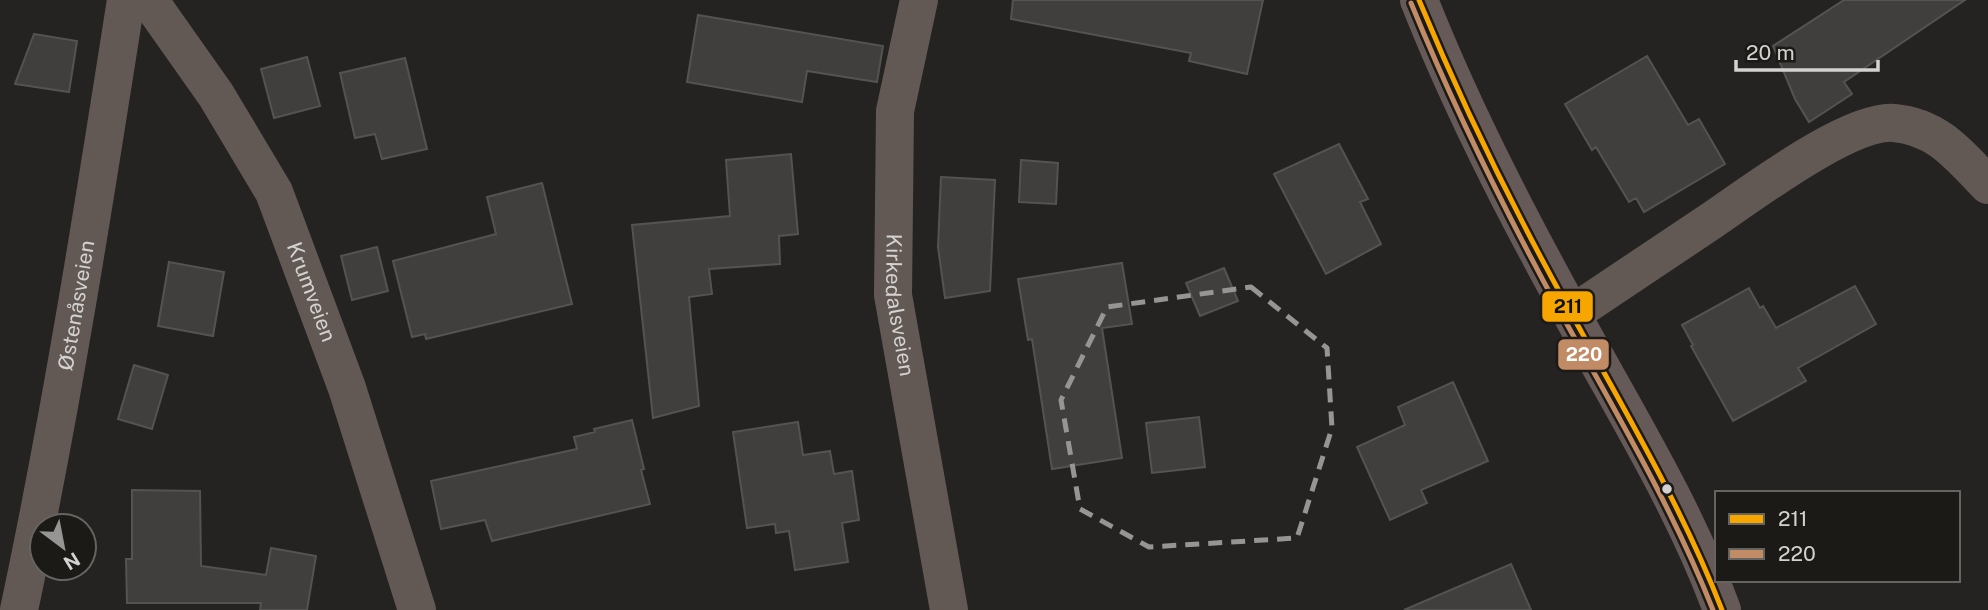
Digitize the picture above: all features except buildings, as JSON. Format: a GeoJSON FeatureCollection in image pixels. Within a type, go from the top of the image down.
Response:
{"type":"FeatureCollection","features":[{"type":"Feature","properties":{"kind":"main road"},"geometry":{"type":"LineString","coordinates":[[1419,0],[1439,50],[1495,170],[1681,516],[1722,610]]}},
{"type":"Feature","properties":{"kind":"street","name":"Østenåsveien"},"geometry":{"type":"LineString","coordinates":[[19,610],[41,508],[84,268],[126,0]]}},
{"type":"Feature","properties":{"kind":"street","name":"Krumveien"},"geometry":{"type":"LineString","coordinates":[[149,0],[216,95],[274,192],[347,388],[417,610]]}},
{"type":"Feature","properties":{"kind":"street","name":"Kirkedalsveien"},"geometry":{"type":"LineString","coordinates":[[919,0],[895,111],[893,295],[948,610]]}},
{"type":"Feature","properties":{"kind":"street"},"geometry":{"type":"LineString","coordinates":[[1572,314],[1812,153],[1858,130],[1891,123],[1926,130],[1951,146],[1988,185]]}},
{"type":"Feature","properties":{"kind":"highlighted area"},"geometry":{"type":"Polygon","coordinates":[[[1251,287],[1327,348],[1332,428],[1297,538],[1149,547],[1080,509],[1061,400],[1107,307],[1251,287]]]}},
{"type":"Feature","properties":{"kind":"transit line","name":"211"},"geometry":{"type":"LineString","coordinates":[[1419,0],[1506,191],[1668,492],[1722,610]]}},
{"type":"Feature","properties":{"kind":"transit line","name":"220"},"geometry":{"type":"LineString","coordinates":[[1411,3],[1462,120],[1499,196],[1660,494],[1713,610]]}}]}
